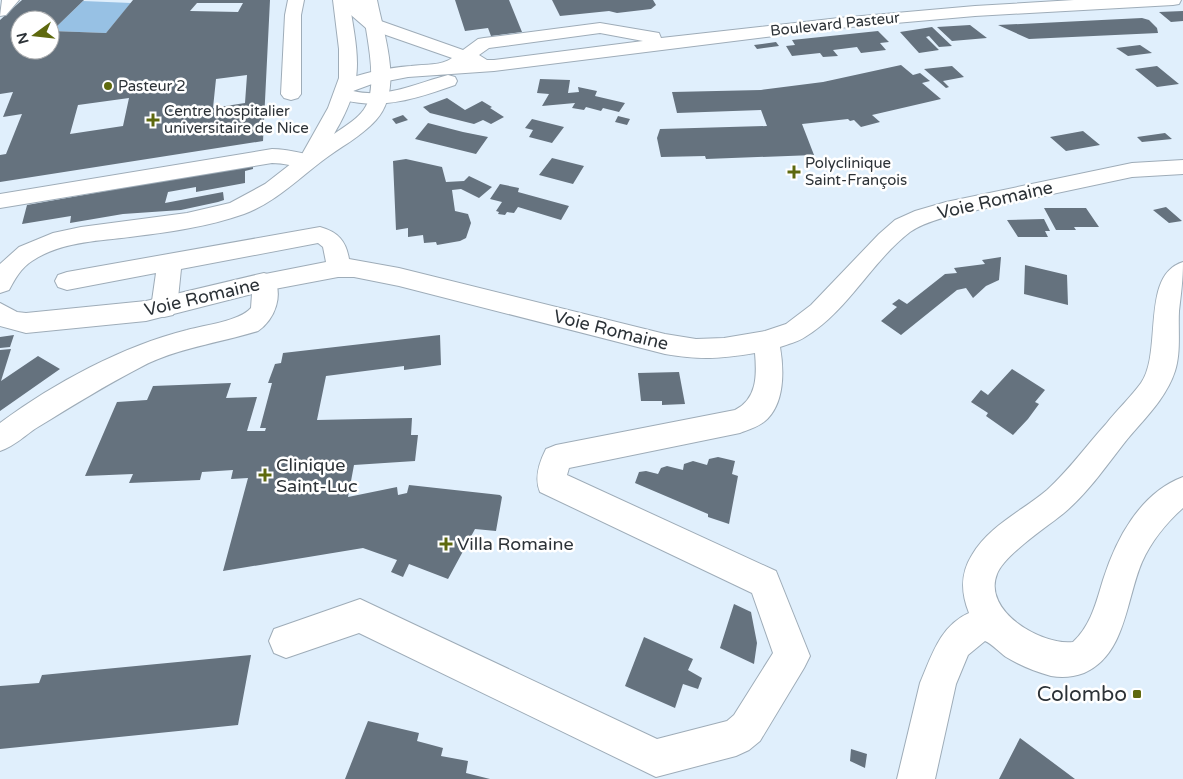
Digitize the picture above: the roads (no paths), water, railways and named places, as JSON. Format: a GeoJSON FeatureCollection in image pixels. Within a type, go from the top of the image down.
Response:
{"type":"FeatureCollection","features":[{"type":"Feature","properties":{"kind":"street"},"geometry":{"type":"LineString","coordinates":[[0,11],[12,0]]}},
{"type":"Feature","properties":{"kind":"street"},"geometry":{"type":"LineString","coordinates":[[291,94],[293,15],[296,0]]}},
{"type":"Feature","properties":{"kind":"street"},"geometry":{"type":"LineString","coordinates":[[308,161],[335,114],[345,90],[348,62],[341,0]]}},
{"type":"Feature","properties":{"kind":"street"},"geometry":{"type":"LineString","coordinates":[[356,0],[356,11],[360,17],[372,24]]}},
{"type":"Feature","properties":{"kind":"street"},"geometry":{"type":"LineString","coordinates":[[0,284],[7,271],[20,257],[46,244],[71,237],[175,222],[232,209],[262,196],[370,115],[375,109],[379,98],[380,76],[369,0]]}},
{"type":"Feature","properties":{"kind":"street","name":"Boulevard Pasteur"},"geometry":{"type":"LineString","coordinates":[[345,90],[356,98],[379,98],[429,87],[499,66],[659,43],[946,13],[1173,0]]}},
{"type":"Feature","properties":{"kind":"street","name":"Boulevard Pasteur"},"geometry":{"type":"LineString","coordinates":[[372,24],[458,63]]}},
{"type":"Feature","properties":{"kind":"street"},"geometry":{"type":"LineString","coordinates":[[458,63],[484,43],[590,28],[609,28],[651,36],[659,43]]}},
{"type":"Feature","properties":{"kind":"street","name":"Boulevard Pasteur"},"geometry":{"type":"LineString","coordinates":[[345,90],[380,76],[458,63],[499,66]]}},
{"type":"Feature","properties":{"kind":"street"},"geometry":{"type":"LineString","coordinates":[[0,202],[57,190],[272,156],[284,156],[308,161]]}},
{"type":"Feature","properties":{"kind":"street","name":"Voie Romaine"},"geometry":{"type":"LineString","coordinates":[[0,313],[10,320],[26,323],[125,314],[164,308],[264,282],[338,268],[354,268],[398,277],[665,344],[688,348],[724,348],[766,341],[795,330],[820,312],[887,240],[903,226],[923,216],[946,209],[1132,170],[1183,167]]}},
{"type":"Feature","properties":{"kind":"street"},"geometry":{"type":"LineString","coordinates":[[67,281],[320,235],[328,237],[334,244],[338,268]]}},
{"type":"Feature","properties":{"kind":"street"},"geometry":{"type":"LineString","coordinates":[[164,308],[170,262]]}},
{"type":"Feature","properties":{"kind":"street"},"geometry":{"type":"LineString","coordinates":[[1183,271],[1178,275],[1170,294],[1166,315],[1165,362],[1156,384],[1074,483],[993,553],[982,568],[977,586],[980,603],[991,621],[1016,644],[1040,656],[1064,661],[1084,655],[1099,638],[1128,557],[1142,531],[1169,499],[1183,491]]}},
{"type":"Feature","properties":{"kind":"street"},"geometry":{"type":"LineString","coordinates":[[0,439],[25,420],[67,394],[134,358],[179,342],[249,324],[264,309],[264,282]]}},
{"type":"Feature","properties":{"kind":"street"},"geometry":{"type":"LineString","coordinates":[[286,641],[360,616],[656,758],[736,737],[748,728],[792,656],[764,582],[551,482],[556,458],[740,421],[756,412],[766,396],[771,367],[766,341]]}},
{"type":"Feature","properties":{"kind":"street"},"geometry":{"type":"LineString","coordinates":[[916,779],[938,683],[956,643],[974,628],[991,621]]}},
{"type":"Feature","properties":{"kind":"place","name":"Pasteur 2"},"geometry":{"type":"Point","coordinates":[108,86]}},
{"type":"Feature","properties":{"kind":"place","name":"Centre hospitalier universitaire de Nice"},"geometry":{"type":"Point","coordinates":[153,120]}},
{"type":"Feature","properties":{"kind":"place","name":"Polyclinique Saint-François"},"geometry":{"type":"Point","coordinates":[794,172]}},
{"type":"Feature","properties":{"kind":"place","name":"Clinique Saint-Luc"},"geometry":{"type":"Point","coordinates":[265,475]}},
{"type":"Feature","properties":{"kind":"place","name":"Villa Romaine"},"geometry":{"type":"Point","coordinates":[446,544]}},
{"type":"Feature","properties":{"kind":"place","name":"Colombo"},"geometry":{"type":"Point","coordinates":[1137,694]}}]}
